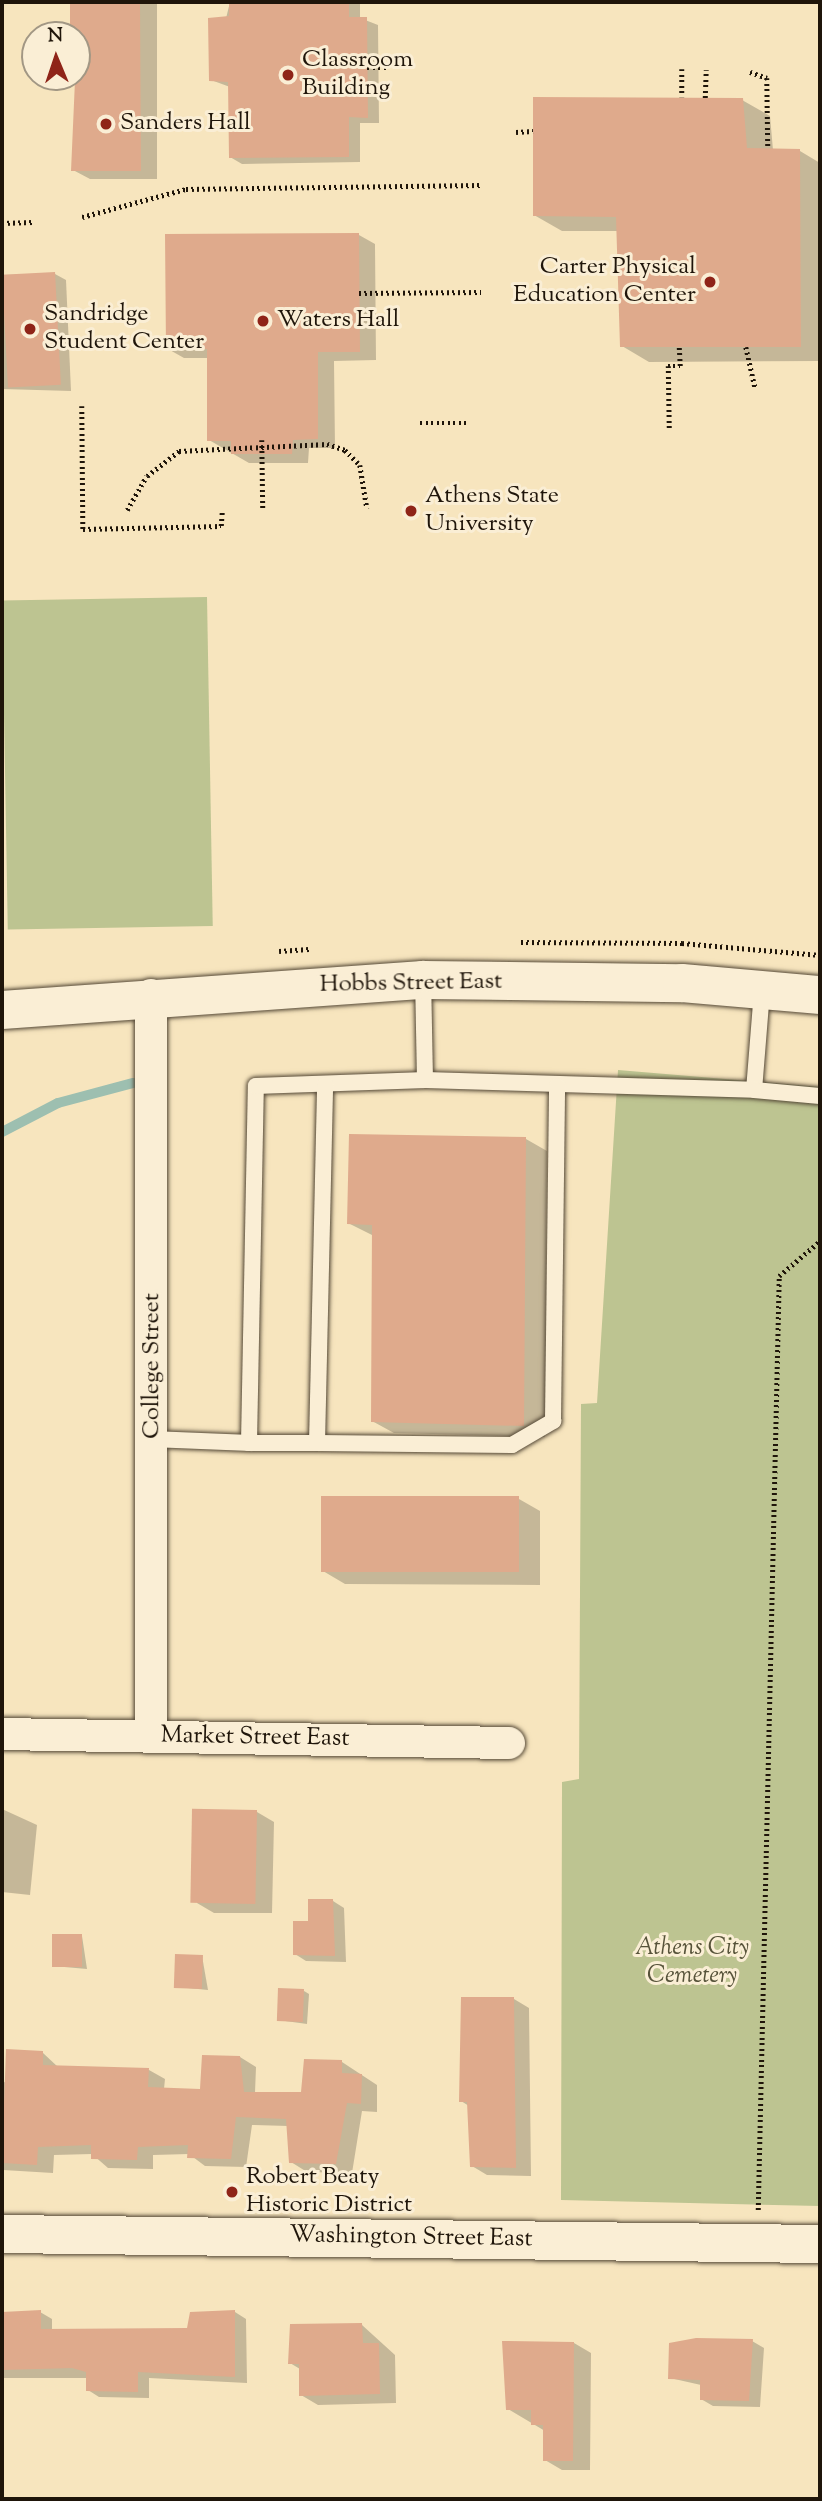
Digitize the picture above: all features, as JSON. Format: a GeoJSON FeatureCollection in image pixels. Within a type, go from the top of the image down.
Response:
{"type":"FeatureCollection","features":[{"type":"Feature","properties":{"kind":"main road","name":"Hobbs Street East"},"geometry":{"type":"LineString","coordinates":[[2,1010],[151,995],[423,980],[762,988],[820,995]]}},
{"type":"Feature","properties":{"kind":"main road","name":"Washington Street East"},"geometry":{"type":"LineString","coordinates":[[2,2234],[820,2244]]}},
{"type":"Feature","properties":{"kind":"street","name":"College Street"},"geometry":{"type":"LineString","coordinates":[[151,995],[151,1737]]}},
{"type":"Feature","properties":{"kind":"street","name":"Market Street East"},"geometry":{"type":"LineString","coordinates":[[2,1734],[509,1743]]}},
{"type":"Feature","properties":{"kind":"lane"},"geometry":{"type":"LineString","coordinates":[[423,980],[425,1080]]}},
{"type":"Feature","properties":{"kind":"lane"},"geometry":{"type":"LineString","coordinates":[[754,1090],[762,988]]}},
{"type":"Feature","properties":{"kind":"lane"},"geometry":{"type":"LineString","coordinates":[[249,1443],[256,1086],[425,1080],[754,1090],[820,1096]]}},
{"type":"Feature","properties":{"kind":"lane"},"geometry":{"type":"LineString","coordinates":[[317,1443],[325,1085]]}},
{"type":"Feature","properties":{"kind":"lane"},"geometry":{"type":"LineString","coordinates":[[153,1439],[249,1443],[512,1446],[553,1421],[557,1086]]}},
{"type":"Feature","properties":{"kind":"path"},"geometry":{"type":"LineString","coordinates":[[367,68],[387,68]]}},
{"type":"Feature","properties":{"kind":"path"},"geometry":{"type":"LineString","coordinates":[[682,69],[682,97]]}},
{"type":"Feature","properties":{"kind":"path"},"geometry":{"type":"LineString","coordinates":[[705,98],[706,70]]}},
{"type":"Feature","properties":{"kind":"path"},"geometry":{"type":"LineString","coordinates":[[750,72],[766,78],[768,149]]}},
{"type":"Feature","properties":{"kind":"path"},"geometry":{"type":"LineString","coordinates":[[516,132],[533,131]]}},
{"type":"Feature","properties":{"kind":"path"},"geometry":{"type":"LineString","coordinates":[[82,217],[186,189],[481,185]]}},
{"type":"Feature","properties":{"kind":"path"},"geometry":{"type":"LineString","coordinates":[[2,223],[33,222]]}},
{"type":"Feature","properties":{"kind":"path"},"geometry":{"type":"LineString","coordinates":[[359,293],[481,292]]}},
{"type":"Feature","properties":{"kind":"path"},"geometry":{"type":"LineString","coordinates":[[669,428],[668,366],[680,366],[679,347]]}},
{"type":"Feature","properties":{"kind":"path"},"geometry":{"type":"LineString","coordinates":[[746,347],[746,364],[755,365],[755,387]]}},
{"type":"Feature","properties":{"kind":"path"},"geometry":{"type":"LineString","coordinates":[[82,406],[83,529],[221,526],[222,511]]}},
{"type":"Feature","properties":{"kind":"path"},"geometry":{"type":"LineString","coordinates":[[420,423],[466,423]]}},
{"type":"Feature","properties":{"kind":"path"},"geometry":{"type":"LineString","coordinates":[[127,510],[147,476],[179,452],[263,443],[327,444],[345,450],[360,465],[367,508]]}},
{"type":"Feature","properties":{"kind":"path"},"geometry":{"type":"LineString","coordinates":[[263,443],[263,510]]}},
{"type":"Feature","properties":{"kind":"path"},"geometry":{"type":"LineString","coordinates":[[758,2243],[779,1276],[820,1241]]}},
{"type":"Feature","properties":{"kind":"green space"},"geometry":{"type":"Polygon","coordinates":[[[207,597],[213,926],[8,930],[2,601],[207,597]]]}},
{"type":"Feature","properties":{"kind":"green space","name":"Athens City Cemetery"},"geometry":{"type":"Polygon","coordinates":[[[618,1070],[820,1087],[820,2206],[561,2200],[562,1782],[579,1779],[581,1404],[597,1403],[618,1070]]]}},
{"type":"Feature","properties":{"kind":"building","name":"Sanders Hall"},"geometry":{"type":"Polygon","coordinates":[[[70,2],[140,2],[141,171],[71,171],[75,91],[91,91],[91,21],[70,21],[70,2]]]}},
{"type":"Feature","properties":{"kind":"building","name":"Classroom Building"},"geometry":{"type":"Polygon","coordinates":[[[229,2],[349,2],[349,17],[367,17],[368,118],[349,117],[349,157],[229,158],[228,82],[209,81],[208,18],[229,16],[229,2]]]}},
{"type":"Feature","properties":{"kind":"building","name":"Carter Physical Education Center"},"geometry":{"type":"Polygon","coordinates":[[[533,97],[743,98],[747,148],[800,149],[801,347],[620,347],[616,217],[533,216],[533,97]]]}},
{"type":"Feature","properties":{"kind":"building","name":"Waters Hall"},"geometry":{"type":"Polygon","coordinates":[[[359,233],[360,352],[318,352],[318,439],[293,440],[292,454],[231,454],[231,441],[207,441],[207,349],[166,350],[165,234],[359,233]]]}},
{"type":"Feature","properties":{"kind":"building","name":"Sandridge Student Center"},"geometry":{"type":"Polygon","coordinates":[[[55,272],[61,385],[8,388],[2,275],[55,272]]]}},
{"type":"Feature","properties":{"kind":"building"},"geometry":{"type":"Polygon","coordinates":[[[349,1134],[526,1137],[524,1426],[371,1422],[372,1225],[347,1224],[349,1134]]]}},
{"type":"Feature","properties":{"kind":"building"},"geometry":{"type":"Polygon","coordinates":[[[321,1496],[519,1496],[519,1572],[321,1572],[321,1496]]]}},
{"type":"Feature","properties":{"kind":"building"},"geometry":{"type":"Polygon","coordinates":[[[192,1809],[257,1810],[255,1904],[190,1903],[192,1809]]]}},
{"type":"Feature","properties":{"kind":"building"},"geometry":{"type":"Polygon","coordinates":[[[308,1899],[333,1899],[335,1956],[293,1955],[293,1921],[308,1921],[308,1899]]]}},
{"type":"Feature","properties":{"kind":"building"},"geometry":{"type":"Polygon","coordinates":[[[52,1934],[82,1934],[82,1967],[52,1967],[52,1934]]]}},
{"type":"Feature","properties":{"kind":"building"},"geometry":{"type":"Polygon","coordinates":[[[175,1954],[203,1955],[202,1989],[174,1988],[175,1954]]]}},
{"type":"Feature","properties":{"kind":"building"},"geometry":{"type":"Polygon","coordinates":[[[278,1988],[304,1989],[303,2022],[277,2021],[278,1988]]]}},
{"type":"Feature","properties":{"kind":"building"},"geometry":{"type":"Polygon","coordinates":[[[461,1997],[514,1997],[516,2168],[470,2167],[467,2102],[459,2102],[461,1997]]]}},
{"type":"Feature","properties":{"kind":"building"},"geometry":{"type":"Polygon","coordinates":[[[6,2049],[43,2051],[43,2065],[149,2068],[148,2087],[200,2089],[202,2055],[240,2056],[244,2092],[301,2092],[304,2059],[342,2060],[342,2073],[362,2074],[361,2104],[347,2103],[336,2164],[289,2163],[286,2119],[236,2117],[231,2159],[187,2158],[188,2145],[138,2147],[137,2160],[91,2159],[91,2145],[38,2147],[37,2165],[2,2163],[6,2049]]]}},
{"type":"Feature","properties":{"kind":"building"},"geometry":{"type":"Polygon","coordinates":[[[41,2310],[41,2329],[187,2328],[190,2312],[235,2310],[235,2377],[138,2372],[138,2392],[86,2391],[86,2372],[72,2368],[2,2370],[2,2312],[41,2310]]]}},
{"type":"Feature","properties":{"kind":"building"},"geometry":{"type":"Polygon","coordinates":[[[362,2323],[363,2343],[379,2343],[380,2394],[299,2396],[299,2364],[288,2364],[290,2324],[362,2323]]]}},
{"type":"Feature","properties":{"kind":"building"},"geometry":{"type":"Polygon","coordinates":[[[696,2338],[753,2339],[749,2401],[700,2400],[700,2380],[668,2379],[669,2343],[696,2338]]]}},
{"type":"Feature","properties":{"kind":"building"},"geometry":{"type":"Polygon","coordinates":[[[502,2341],[574,2342],[573,2461],[543,2461],[543,2425],[531,2425],[531,2410],[506,2410],[502,2341]]]}},
{"type":"Feature","properties":{"kind":"waterway"},"geometry":{"type":"LineString","coordinates":[[2,1132],[58,1103],[133,1083]]}},
{"type":"Feature","properties":{"kind":"place","name":"Classroom Building"},"geometry":{"type":"Point","coordinates":[288,75]}},
{"type":"Feature","properties":{"kind":"place","name":"Sanders Hall"},"geometry":{"type":"Point","coordinates":[106,124]}},
{"type":"Feature","properties":{"kind":"place","name":"Carter Physical Education Center"},"geometry":{"type":"Point","coordinates":[710,282]}},
{"type":"Feature","properties":{"kind":"place","name":"Waters Hall"},"geometry":{"type":"Point","coordinates":[263,321]}},
{"type":"Feature","properties":{"kind":"place","name":"Sandridge Student Center"},"geometry":{"type":"Point","coordinates":[30,329]}},
{"type":"Feature","properties":{"kind":"place","name":"Athens State University"},"geometry":{"type":"Point","coordinates":[411,511]}},
{"type":"Feature","properties":{"kind":"place","name":"Robert Beaty Historic District"},"geometry":{"type":"Point","coordinates":[232,2192]}}]}
